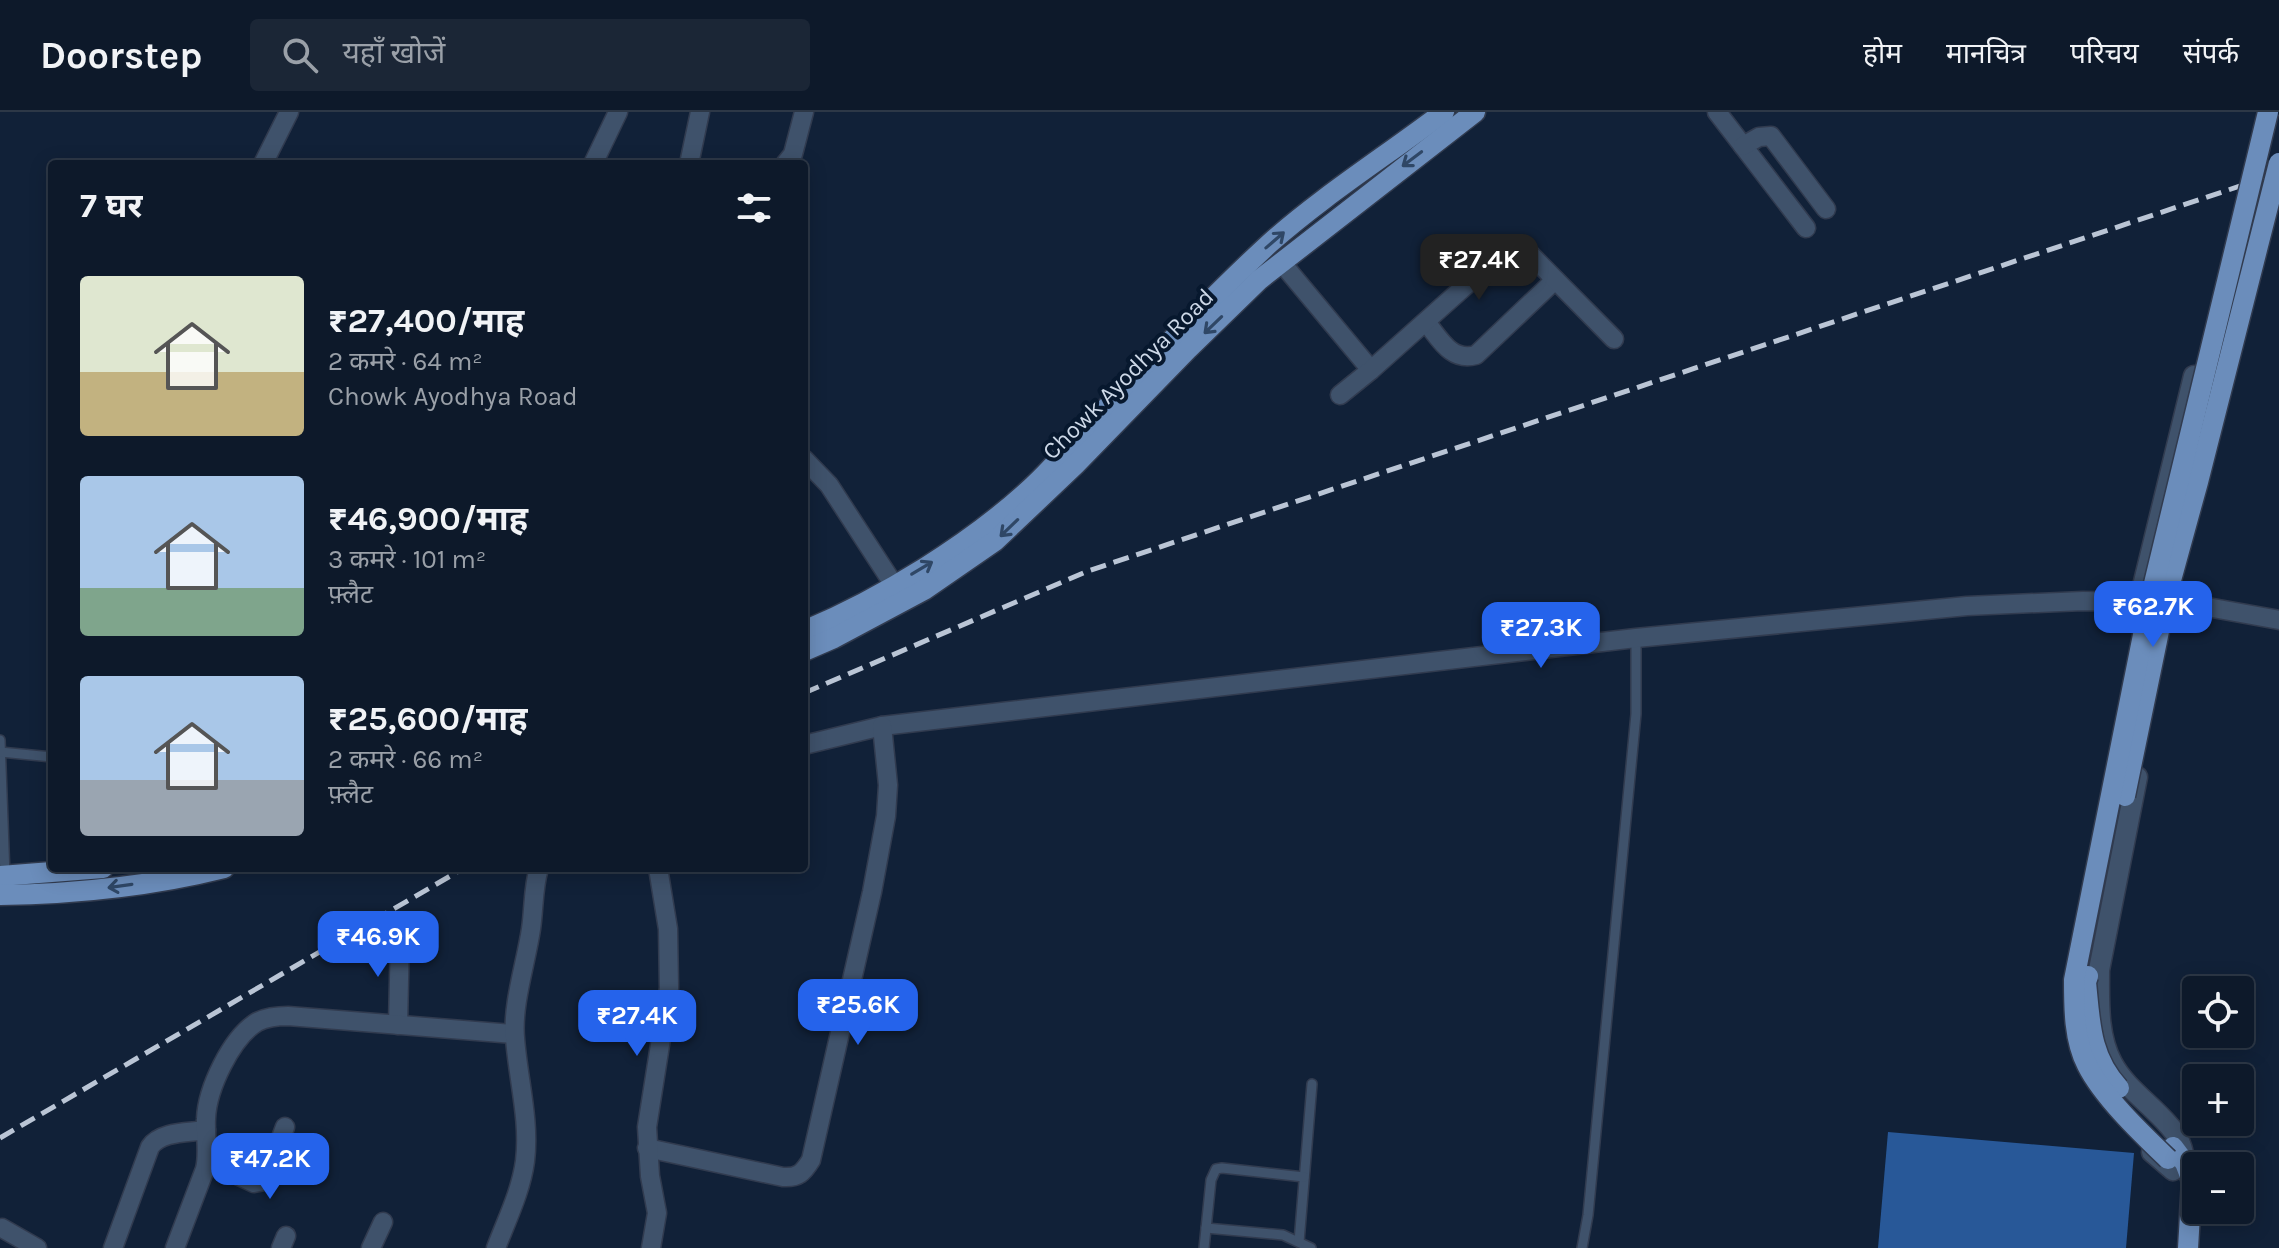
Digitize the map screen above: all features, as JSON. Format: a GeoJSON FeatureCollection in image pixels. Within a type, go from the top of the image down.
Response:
{"type":"FeatureCollection","features":[{"type":"Feature","properties":{"kind":"main road","name":"Chowk Ayodhya Road"},"geometry":{"type":"LineString","coordinates":[[808,629],[894,585],[974,534],[1034,486],[1197,315],[1272,242],[1326,198],[1444,112]]}},
{"type":"Feature","properties":{"kind":"main road","name":"Chowk Ayodhya Road"},"geometry":{"type":"LineString","coordinates":[[808,649],[924,590],[995,541],[1259,280],[1475,112]]}},
{"type":"Feature","properties":{"kind":"main road"},"geometry":{"type":"LineString","coordinates":[[2176,1248],[2178,1212],[2175,1160],[2099,1086],[2085,1063],[2074,1008],[2074,980],[2150,600],[2268,112]]}},
{"type":"Feature","properties":{"kind":"main road"},"geometry":{"type":"LineString","coordinates":[[2188,1248],[2192,1181],[2108,1077],[2091,1037],[2086,982],[2165,602],[2279,163]]}},
{"type":"Feature","properties":{"kind":"main road"},"geometry":{"type":"LineString","coordinates":[[1326,198],[1341,215]]}},
{"type":"Feature","properties":{"kind":"main road"},"geometry":{"type":"LineString","coordinates":[[3,886],[81,872]]}},
{"type":"Feature","properties":{"kind":"main road"},"geometry":{"type":"LineString","coordinates":[[3,886],[106,888],[207,872]]}},
{"type":"Feature","properties":{"kind":"street"},"geometry":{"type":"LineString","coordinates":[[265,160],[289,112]]}},
{"type":"Feature","properties":{"kind":"street"},"geometry":{"type":"LineString","coordinates":[[595,160],[618,112]]}},
{"type":"Feature","properties":{"kind":"street"},"geometry":{"type":"LineString","coordinates":[[690,160],[700,112]]}},
{"type":"Feature","properties":{"kind":"street"},"geometry":{"type":"LineString","coordinates":[[788,160],[793,154],[804,112]]}},
{"type":"Feature","properties":{"kind":"street"},"geometry":{"type":"LineString","coordinates":[[1717,112],[1806,228]]}},
{"type":"Feature","properties":{"kind":"street"},"geometry":{"type":"LineString","coordinates":[[2260,112],[2139,602],[2068,966],[2065,1018],[2074,1060],[2098,1099],[2175,1160],[2182,1149],[2175,1133],[2113,1064],[2103,1041],[2099,970],[2173,603],[2279,202]]}},
{"type":"Feature","properties":{"kind":"street"},"geometry":{"type":"LineString","coordinates":[[1743,146],[1759,137],[1771,136],[1826,209]]}},
{"type":"Feature","properties":{"kind":"street"},"geometry":{"type":"LineString","coordinates":[[1340,395],[1515,245],[1522,246],[1614,339]]}},
{"type":"Feature","properties":{"kind":"street"},"geometry":{"type":"LineString","coordinates":[[1281,262],[1371,370]]}},
{"type":"Feature","properties":{"kind":"street"},"geometry":{"type":"LineString","coordinates":[[1426,322],[1454,354],[1466,358],[1476,355],[1555,280]]}},
{"type":"Feature","properties":{"kind":"street"},"geometry":{"type":"LineString","coordinates":[[808,463],[829,485],[894,585]]}},
{"type":"Feature","properties":{"kind":"street"},"geometry":{"type":"LineString","coordinates":[[808,744],[882,726],[1636,638],[1967,606],[2083,601],[2173,603],[2279,620]]}},
{"type":"Feature","properties":{"kind":"street"},"geometry":{"type":"LineString","coordinates":[[647,1148],[795,1178],[811,1160],[872,892],[886,816],[888,785],[882,726]]}},
{"type":"Feature","properties":{"kind":"street"},"geometry":{"type":"LineString","coordinates":[[496,1248],[519,1188],[526,1150],[514,1034],[538,872]]}},
{"type":"Feature","properties":{"kind":"street"},"geometry":{"type":"LineString","coordinates":[[651,1248],[657,1213],[647,1148],[647,1127],[669,988],[668,929],[659,872]]}},
{"type":"Feature","properties":{"kind":"street"},"geometry":{"type":"LineString","coordinates":[[398,1025],[400,934]]}},
{"type":"Feature","properties":{"kind":"street"},"geometry":{"type":"LineString","coordinates":[[175,1248],[207,1161],[207,1108],[212,1091],[241,1035],[258,1022],[270,1017],[288,1016],[514,1034]]}},
{"type":"Feature","properties":{"kind":"street"},"geometry":{"type":"LineString","coordinates":[[207,1161],[254,1183],[265,1181],[285,1127]]}},
{"type":"Feature","properties":{"kind":"street"},"geometry":{"type":"LineString","coordinates":[[113,1248],[154,1141],[161,1137],[206,1130]]}},
{"type":"Feature","properties":{"kind":"street"},"geometry":{"type":"LineString","coordinates":[[371,1248],[383,1222]]}},
{"type":"Feature","properties":{"kind":"street"},"geometry":{"type":"LineString","coordinates":[[2,1228],[37,1248]]}},
{"type":"Feature","properties":{"kind":"lane"},"geometry":{"type":"LineString","coordinates":[[1582,1248],[1588,1215],[1636,714],[1636,638]]}},
{"type":"Feature","properties":{"kind":"lane"},"geometry":{"type":"LineString","coordinates":[[0,740],[3,886]]}},
{"type":"Feature","properties":{"kind":"lane"},"geometry":{"type":"LineString","coordinates":[[0,752],[48,757]]}},
{"type":"Feature","properties":{"kind":"lane"},"geometry":{"type":"LineString","coordinates":[[1299,1242],[1312,1084]]}},
{"type":"Feature","properties":{"kind":"lane"},"geometry":{"type":"LineString","coordinates":[[1204,1248],[1211,1180],[1216,1169],[1304,1177]]}},
{"type":"Feature","properties":{"kind":"lane"},"geometry":{"type":"LineString","coordinates":[[1206,1228],[1283,1235],[1311,1248]]}},
{"type":"Feature","properties":{"kind":"water"},"geometry":{"type":"Polygon","coordinates":[[[1888,1132],[2134,1153],[2126,1248],[1878,1248],[1888,1132]]]}},
{"type":"Feature","properties":{"kind":"railway"},"geometry":{"type":"LineString","coordinates":[[808,691],[1088,571],[2279,173]]}},
{"type":"Feature","properties":{"kind":"railway"},"geometry":{"type":"LineString","coordinates":[[0,1138],[457,872]]}}]}
